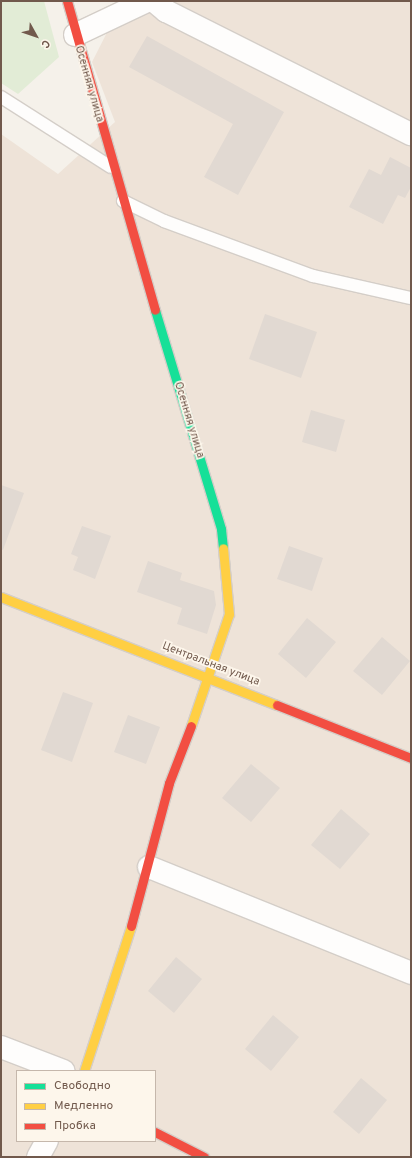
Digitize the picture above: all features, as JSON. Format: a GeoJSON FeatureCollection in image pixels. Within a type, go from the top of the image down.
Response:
{"type":"FeatureCollection","features":[{"type":"Feature","properties":{"kind":"street","name":"Осенняя улица"},"geometry":{"type":"LineString","coordinates":[[67,1],[112,168],[221,529],[229,614],[210,676],[169,783],[149,867],[121,964],[84,1070]]}},
{"type":"Feature","properties":{"kind":"street"},"geometry":{"type":"LineString","coordinates":[[75,35],[148,1]]}},
{"type":"Feature","properties":{"kind":"street"},"geometry":{"type":"LineString","coordinates":[[154,1],[166,11],[411,134]]}},
{"type":"Feature","properties":{"kind":"street","name":"Центральная улица"},"geometry":{"type":"LineString","coordinates":[[1,597],[210,676],[411,758]]}},
{"type":"Feature","properties":{"kind":"street"},"geometry":{"type":"LineString","coordinates":[[149,867],[411,973]]}},
{"type":"Feature","properties":{"kind":"street"},"geometry":{"type":"LineString","coordinates":[[1,1047],[61,1070]]}},
{"type":"Feature","properties":{"kind":"street"},"geometry":{"type":"LineString","coordinates":[[156,1133],[204,1157]]}},
{"type":"Feature","properties":{"kind":"street"},"geometry":{"type":"LineString","coordinates":[[38,1157],[46,1142]]}},
{"type":"Feature","properties":{"kind":"lane"},"geometry":{"type":"LineString","coordinates":[[1,97],[112,168]]}},
{"type":"Feature","properties":{"kind":"lane"},"geometry":{"type":"LineString","coordinates":[[123,201],[164,221],[313,276],[411,298]]}},
{"type":"Feature","properties":{"kind":"shaded area"},"geometry":{"type":"Polygon","coordinates":[[[123,1],[411,1],[411,1157],[1,1157],[1,134],[58,174],[115,122],[92,62],[123,1]]]}},
{"type":"Feature","properties":{"kind":"green space"},"geometry":{"type":"Polygon","coordinates":[[[1,1],[44,1],[59,57],[18,94],[1,83],[1,1]]]}},
{"type":"Feature","properties":{"kind":"building"},"geometry":{"type":"Polygon","coordinates":[[[147,36],[284,112],[238,195],[204,177],[233,124],[129,67],[147,36]]]}},
{"type":"Feature","properties":{"kind":"building"},"geometry":{"type":"Polygon","coordinates":[[[390,157],[411,168],[411,187],[405,198],[398,195],[383,224],[349,207],[369,169],[381,175],[390,157]]]}},
{"type":"Feature","properties":{"kind":"building"},"geometry":{"type":"Polygon","coordinates":[[[265,314],[317,332],[301,378],[249,359],[265,314]]]}},
{"type":"Feature","properties":{"kind":"building"},"geometry":{"type":"Polygon","coordinates":[[[311,410],[345,420],[336,452],[302,442],[311,410]]]}},
{"type":"Feature","properties":{"kind":"building"},"geometry":{"type":"Polygon","coordinates":[[[1,485],[24,493],[3,550],[1,549],[1,485]]]}},
{"type":"Feature","properties":{"kind":"building"},"geometry":{"type":"Polygon","coordinates":[[[82,526],[111,536],[95,579],[73,570],[78,557],[71,554],[82,526]]]}},
{"type":"Feature","properties":{"kind":"building"},"geometry":{"type":"Polygon","coordinates":[[[289,546],[323,558],[312,591],[277,579],[289,546]]]}},
{"type":"Feature","properties":{"kind":"building"},"geometry":{"type":"Polygon","coordinates":[[[148,561],[182,573],[180,580],[214,591],[216,605],[207,634],[177,624],[182,608],[137,592],[148,561]]]}},
{"type":"Feature","properties":{"kind":"building"},"geometry":{"type":"Polygon","coordinates":[[[307,618],[336,642],[306,678],[278,654],[307,618]]]}},
{"type":"Feature","properties":{"kind":"building"},"geometry":{"type":"Polygon","coordinates":[[[382,637],[410,661],[382,695],[353,671],[382,637]]]}},
{"type":"Feature","properties":{"kind":"building"},"geometry":{"type":"Polygon","coordinates":[[[63,692],[93,703],[72,762],[41,750],[63,692]]]}},
{"type":"Feature","properties":{"kind":"building"},"geometry":{"type":"Polygon","coordinates":[[[128,715],[160,727],[146,764],[114,752],[128,715]]]}},
{"type":"Feature","properties":{"kind":"building"},"geometry":{"type":"Polygon","coordinates":[[[251,764],[280,788],[251,822],[222,798],[251,764]]]}},
{"type":"Feature","properties":{"kind":"building"},"geometry":{"type":"Polygon","coordinates":[[[341,809],[370,834],[340,869],[311,845],[341,809]]]}},
{"type":"Feature","properties":{"kind":"building"},"geometry":{"type":"Polygon","coordinates":[[[176,957],[202,979],[174,1013],[148,991],[176,957]]]}},
{"type":"Feature","properties":{"kind":"building"},"geometry":{"type":"Polygon","coordinates":[[[273,1015],[299,1037],[271,1071],[245,1049],[273,1015]]]}},
{"type":"Feature","properties":{"kind":"building"},"geometry":{"type":"Polygon","coordinates":[[[361,1078],[387,1100],[359,1134],[333,1112],[361,1078]]]}},
{"type":"Feature","properties":{"kind":"traffic: fast"},"geometry":{"type":"LineString","coordinates":[[155,310],[221,529],[223,548]]}},
{"type":"Feature","properties":{"kind":"traffic: slow"},"geometry":{"type":"LineString","coordinates":[[191,726],[229,614],[223,548]]}},
{"type":"Feature","properties":{"kind":"traffic: slow"},"geometry":{"type":"LineString","coordinates":[[1,597],[277,705]]}},
{"type":"Feature","properties":{"kind":"traffic: slow"},"geometry":{"type":"LineString","coordinates":[[84,1070],[131,926]]}},
{"type":"Feature","properties":{"kind":"traffic: jam"},"geometry":{"type":"LineString","coordinates":[[67,1],[155,310]]}},
{"type":"Feature","properties":{"kind":"traffic: jam"},"geometry":{"type":"LineString","coordinates":[[277,705],[411,758]]}},
{"type":"Feature","properties":{"kind":"traffic: jam"},"geometry":{"type":"LineString","coordinates":[[131,926],[169,783],[191,726]]}},
{"type":"Feature","properties":{"kind":"traffic: jam"},"geometry":{"type":"LineString","coordinates":[[156,1133],[204,1157]]}}]}
